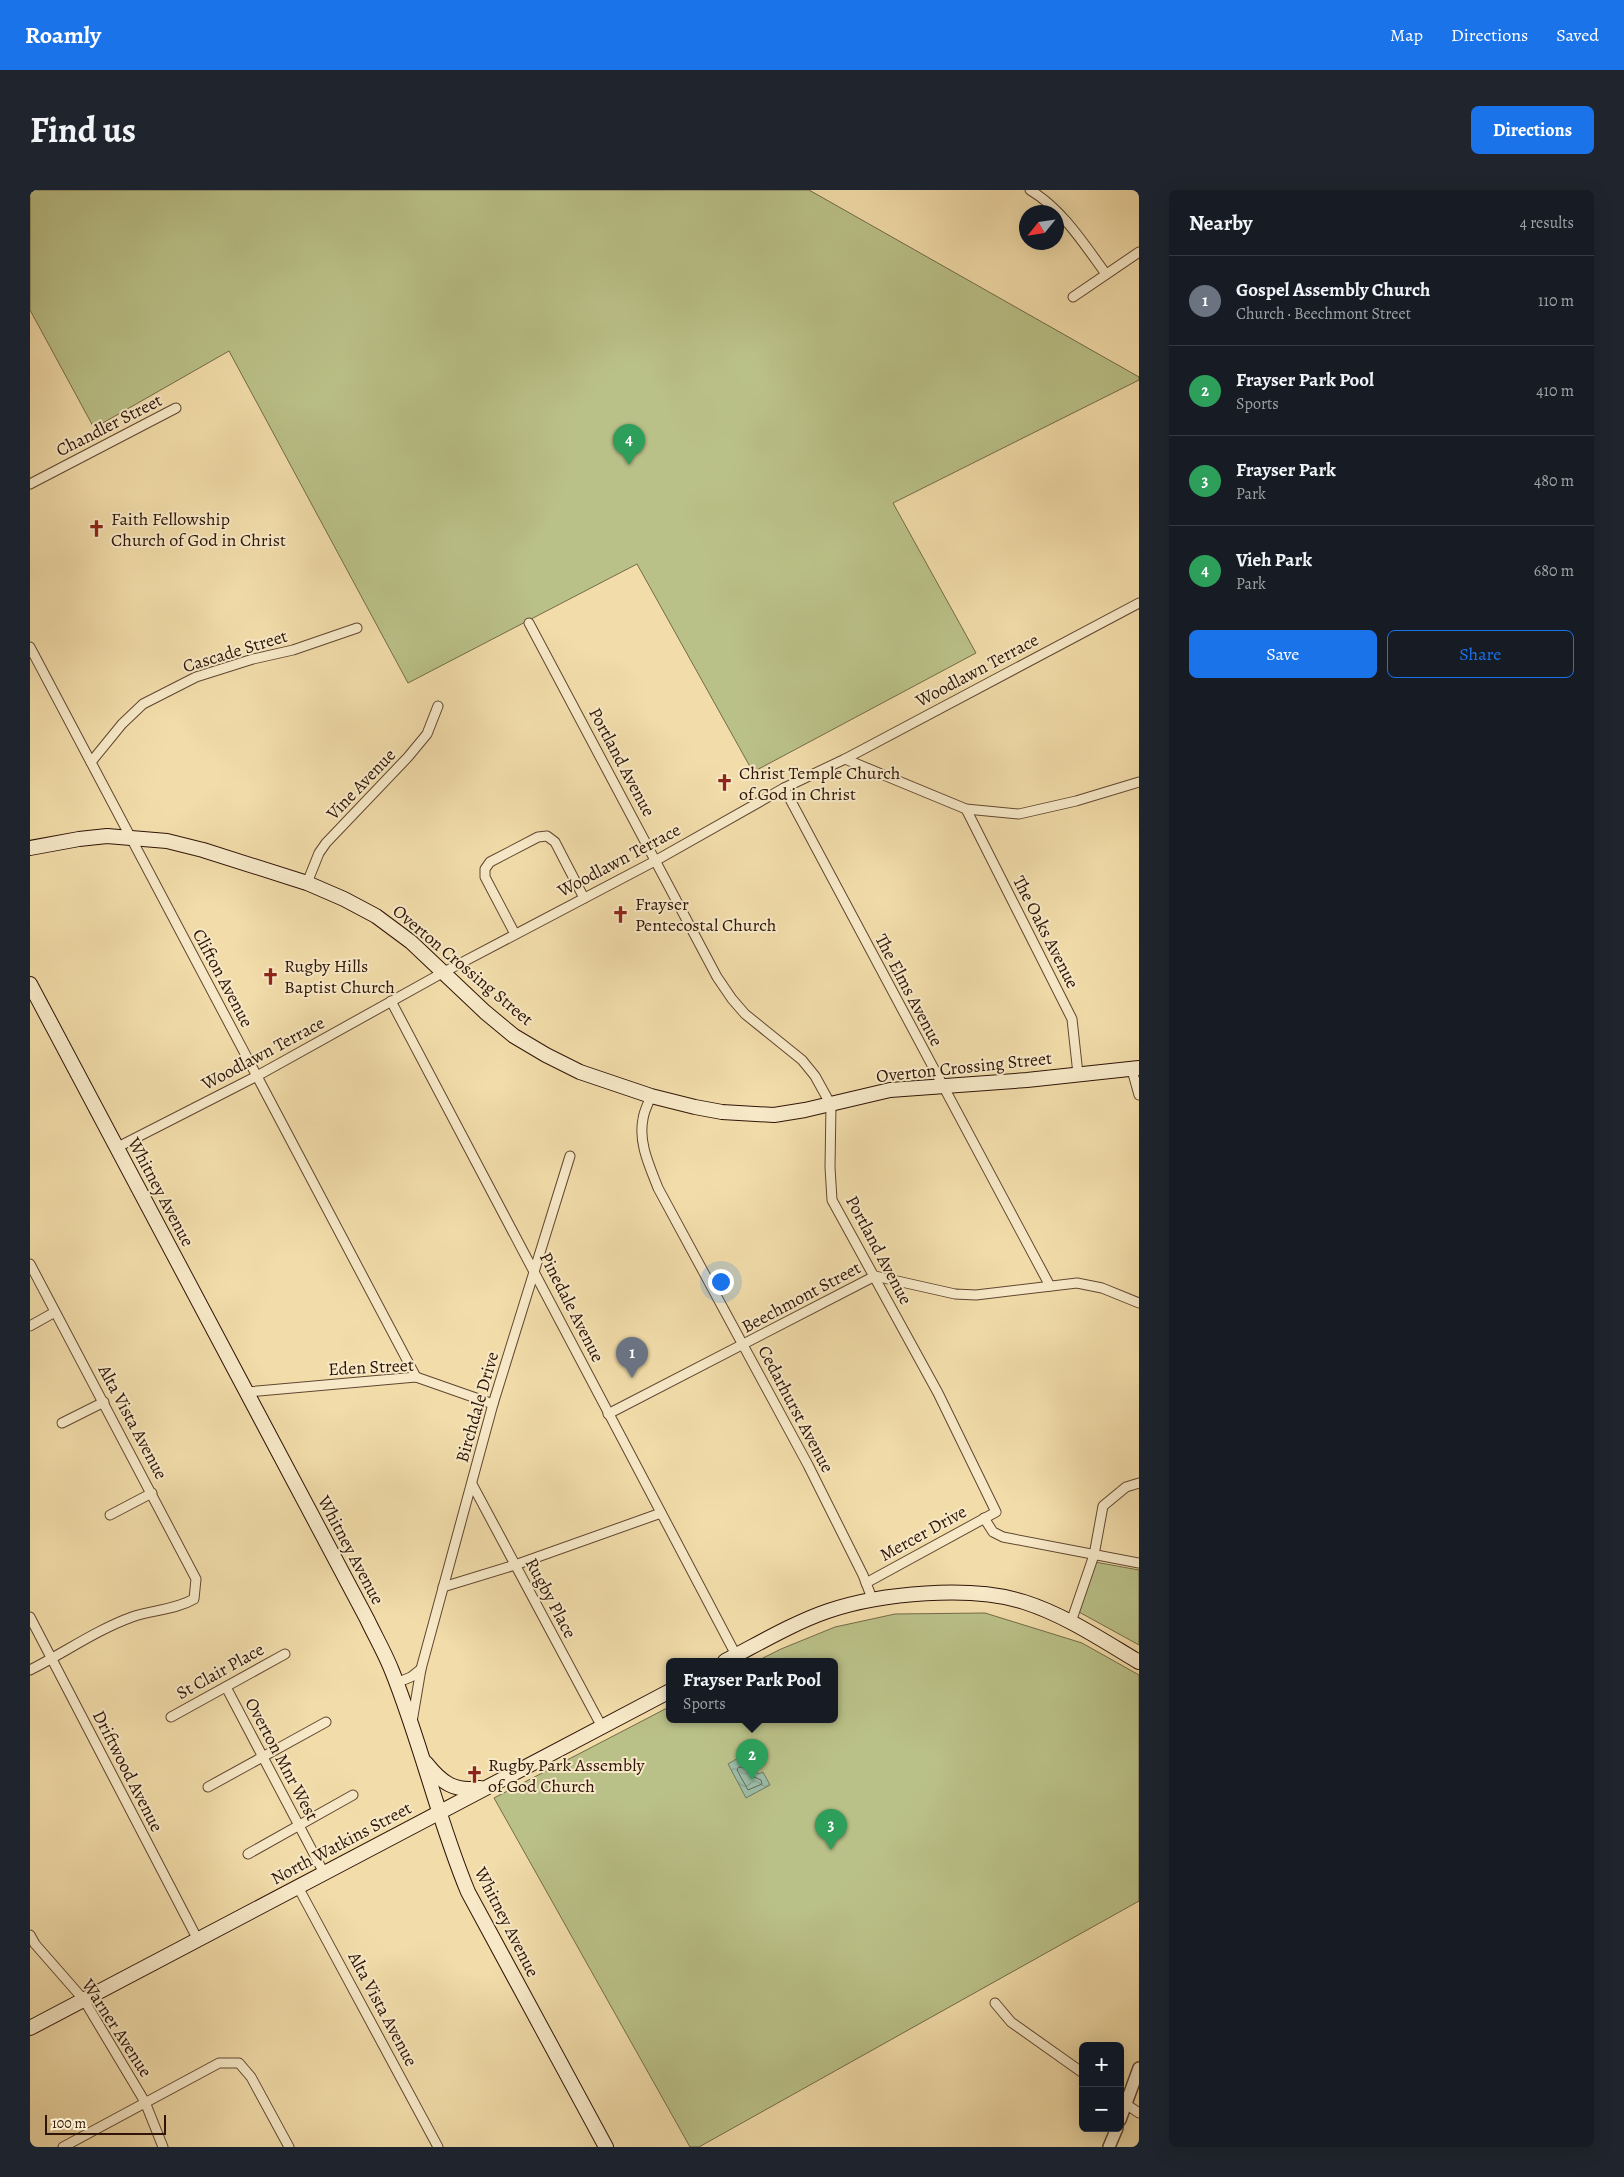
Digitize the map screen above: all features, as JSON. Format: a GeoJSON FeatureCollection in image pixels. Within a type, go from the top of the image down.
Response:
{"type":"FeatureCollection","features":[{"type":"Feature","properties":{"kind":"main road","name":"Overton Crossing Street"},"geometry":{"type":"LineString","coordinates":[[30,848],[79,838],[107,836],[180,844],[306,883],[344,899],[376,916],[411,942],[485,1012],[514,1036],[546,1055],[580,1072],[651,1096],[695,1107],[746,1114],[774,1115],[831,1105],[890,1090],[943,1087],[1136,1069]]}},
{"type":"Feature","properties":{"kind":"main road","name":"Whitney Avenue"},"geometry":{"type":"LineString","coordinates":[[30,984],[367,1619],[396,1683],[412,1725],[438,1812],[468,1892],[606,2147]]}},
{"type":"Feature","properties":{"kind":"main road"},"geometry":{"type":"LineString","coordinates":[[731,1658],[796,1625],[829,1611],[873,1601],[918,1594],[974,1593],[1024,1602],[1071,1622],[1139,1662]]}},
{"type":"Feature","properties":{"kind":"main road","name":"North Watkins Street"},"geometry":{"type":"LineString","coordinates":[[30,2028],[666,1693]]}},
{"type":"Feature","properties":{"kind":"main road"},"geometry":{"type":"LineString","coordinates":[[422,1758],[436,1775],[454,1788],[467,1790],[488,1786]]}},
{"type":"Feature","properties":{"kind":"street"},"geometry":{"type":"LineString","coordinates":[[1030,190],[1040,196],[1075,231],[1106,274]]}},
{"type":"Feature","properties":{"kind":"street"},"geometry":{"type":"LineString","coordinates":[[1073,296],[1139,252]]}},
{"type":"Feature","properties":{"kind":"street","name":"Chandler Street"},"geometry":{"type":"LineString","coordinates":[[30,484],[176,408]]}},
{"type":"Feature","properties":{"kind":"street","name":"Woodlawn Terrace"},"geometry":{"type":"LineString","coordinates":[[116,1148],[257,1076],[444,972],[655,861],[784,788],[845,759],[1139,603]]}},
{"type":"Feature","properties":{"kind":"street","name":"Portland Avenue"},"geometry":{"type":"LineString","coordinates":[[529,623],[717,977],[745,1014],[802,1060],[815,1076],[831,1105],[830,1167],[832,1200],[938,1393],[996,1512]]}},
{"type":"Feature","properties":{"kind":"street","name":"Cascade Street"},"geometry":{"type":"LineString","coordinates":[[91,762],[122,724],[143,704],[196,677],[253,659],[293,650],[357,628]]}},
{"type":"Feature","properties":{"kind":"street","name":"Clifton Avenue"},"geometry":{"type":"LineString","coordinates":[[30,647],[416,1377]]}},
{"type":"Feature","properties":{"kind":"street","name":"Vine Avenue"},"geometry":{"type":"LineString","coordinates":[[306,883],[319,852],[408,757],[427,734],[438,706]]}},
{"type":"Feature","properties":{"kind":"street"},"geometry":{"type":"LineString","coordinates":[[845,759],[966,809],[1019,814],[1076,801],[1139,782]]}},
{"type":"Feature","properties":{"kind":"street","name":"The Elms Avenue"},"geometry":{"type":"LineString","coordinates":[[784,788],[1050,1286]]}},
{"type":"Feature","properties":{"kind":"street","name":"The Oaks Avenue"},"geometry":{"type":"LineString","coordinates":[[966,809],[1072,1019],[1078,1074]]}},
{"type":"Feature","properties":{"kind":"street"},"geometry":{"type":"LineString","coordinates":[[515,934],[485,877],[484,869],[490,862],[538,837],[547,836],[555,842],[584,898]]}},
{"type":"Feature","properties":{"kind":"street","name":"Pinedale Avenue"},"geometry":{"type":"LineString","coordinates":[[391,1001],[661,1513],[731,1658]]}},
{"type":"Feature","properties":{"kind":"street"},"geometry":{"type":"LineString","coordinates":[[1136,1069],[1139,1096]]}},
{"type":"Feature","properties":{"kind":"street","name":"Cedarhurst Avenue"},"geometry":{"type":"LineString","coordinates":[[651,1096],[643,1119],[642,1140],[646,1158],[658,1188],[808,1465],[873,1601]]}},
{"type":"Feature","properties":{"kind":"street","name":"Birchdale Drive"},"geometry":{"type":"LineString","coordinates":[[412,1725],[421,1669],[443,1587],[494,1404],[570,1156]]}},
{"type":"Feature","properties":{"kind":"street","name":"Alta Vista Avenue"},"geometry":{"type":"LineString","coordinates":[[30,1264],[196,1579],[194,1599],[183,1605],[132,1617],[104,1630],[52,1659]]}},
{"type":"Feature","properties":{"kind":"street","name":"Beechmont Street"},"geometry":{"type":"LineString","coordinates":[[608,1414],[744,1346],[875,1276],[955,1294],[976,1295],[1050,1286],[1085,1284],[1139,1303]]}},
{"type":"Feature","properties":{"kind":"street"},"geometry":{"type":"LineString","coordinates":[[30,1326],[55,1312]]}},
{"type":"Feature","properties":{"kind":"street","name":"Eden Street"},"geometry":{"type":"LineString","coordinates":[[247,1392],[416,1377],[494,1404]]}},
{"type":"Feature","properties":{"kind":"street"},"geometry":{"type":"LineString","coordinates":[[62,1423],[104,1402]]}},
{"type":"Feature","properties":{"kind":"street"},"geometry":{"type":"LineString","coordinates":[[1071,1622],[1094,1555],[1103,1506],[1126,1488],[1139,1483]]}},
{"type":"Feature","properties":{"kind":"street","name":"Rugby Place"},"geometry":{"type":"LineString","coordinates":[[472,1484],[602,1727]]}},
{"type":"Feature","properties":{"kind":"street"},"geometry":{"type":"LineString","coordinates":[[110,1514],[152,1493]]}},
{"type":"Feature","properties":{"kind":"street","name":"Mercer Drive"},"geometry":{"type":"LineString","coordinates":[[866,1583],[996,1512]]}},
{"type":"Feature","properties":{"kind":"street"},"geometry":{"type":"LineString","coordinates":[[443,1587],[515,1565],[661,1513]]}},
{"type":"Feature","properties":{"kind":"street"},"geometry":{"type":"LineString","coordinates":[[984,1518],[993,1532],[1003,1537],[1139,1563]]}},
{"type":"Feature","properties":{"kind":"street","name":"Driftwood Avenue"},"geometry":{"type":"LineString","coordinates":[[30,1618],[198,1940]]}},
{"type":"Feature","properties":{"kind":"street","name":"St Clair Place"},"geometry":{"type":"LineString","coordinates":[[171,1717],[285,1654]]}},
{"type":"Feature","properties":{"kind":"street"},"geometry":{"type":"LineString","coordinates":[[30,1670],[52,1659]]}},
{"type":"Feature","properties":{"kind":"street"},"geometry":{"type":"LineString","coordinates":[[396,1683],[411,1677],[421,1669]]}},
{"type":"Feature","properties":{"kind":"street","name":"Overton Mnr West"},"geometry":{"type":"LineString","coordinates":[[226,1687],[324,1873]]}},
{"type":"Feature","properties":{"kind":"street"},"geometry":{"type":"LineString","coordinates":[[208,1787],[326,1722]]}},
{"type":"Feature","properties":{"kind":"street"},"geometry":{"type":"LineString","coordinates":[[248,1854],[352,1795]]}},
{"type":"Feature","properties":{"kind":"street","name":"Alta Vista Avenue"},"geometry":{"type":"LineString","coordinates":[[298,1887],[438,2147]]}},
{"type":"Feature","properties":{"kind":"street","name":"Warner Avenue"},"geometry":{"type":"LineString","coordinates":[[30,1935],[35,1944],[84,2000],[145,2102],[163,2147]]}},
{"type":"Feature","properties":{"kind":"street"},"geometry":{"type":"LineString","coordinates":[[995,2003],[1011,2022],[1079,2070]]}},
{"type":"Feature","properties":{"kind":"street"},"geometry":{"type":"LineString","coordinates":[[63,2147],[219,2063],[239,2063],[251,2076],[289,2147]]}},
{"type":"Feature","properties":{"kind":"street"},"geometry":{"type":"LineString","coordinates":[[1124,2100],[1139,2068]]}},
{"type":"Feature","properties":{"kind":"street"},"geometry":{"type":"LineString","coordinates":[[1124,2103],[1139,2113]]}},
{"type":"Feature","properties":{"kind":"street"},"geometry":{"type":"LineString","coordinates":[[1109,2147],[1115,2132]]}},
{"type":"Feature","properties":{"kind":"green space"},"geometry":{"type":"Polygon","coordinates":[[[30,190],[809,190],[1139,377],[1139,380],[893,503],[976,653],[753,772],[637,564],[408,683],[229,351],[94,428],[30,310],[30,190]]]}},
{"type":"Feature","properties":{"kind":"green space"},"geometry":{"type":"Polygon","coordinates":[[[1095,1562],[1139,1570],[1139,1645],[1079,1612],[1095,1562]]]}},
{"type":"Feature","properties":{"kind":"green space"},"geometry":{"type":"Polygon","coordinates":[[[985,1613],[1082,1643],[1139,1675],[1139,1901],[699,2147],[690,2147],[494,1798],[666,1709],[666,1723],[838,1723],[838,1658],[763,1658],[835,1627],[895,1614],[985,1613]]]}},
{"type":"Feature","properties":{"kind":"water"},"geometry":{"type":"Polygon","coordinates":[[[740,1757],[743,1763],[748,1760],[758,1774],[763,1772],[770,1785],[746,1798],[728,1764],[740,1757]]]}},
{"type":"Feature","properties":{"kind":"place","name":"Vieh Park"},"geometry":{"type":"Point","coordinates":[629,465]}},
{"type":"Feature","properties":{"kind":"place","name":"Faith Fellowship Church of God in Christ"},"geometry":{"type":"Point","coordinates":[97,529]}},
{"type":"Feature","properties":{"kind":"place","name":"Christ Temple Church of God in Christ"},"geometry":{"type":"Point","coordinates":[725,783]}},
{"type":"Feature","properties":{"kind":"place","name":"Frayser Pentecostal Church"},"geometry":{"type":"Point","coordinates":[621,914]}},
{"type":"Feature","properties":{"kind":"place","name":"Rugby Hills Baptist Church"},"geometry":{"type":"Point","coordinates":[270,976]}},
{"type":"Feature","properties":{"kind":"place","name":"Gospel Assembly Church"},"geometry":{"type":"Point","coordinates":[632,1378]}},
{"type":"Feature","properties":{"kind":"place","name":"Rugby Park Assembly of God Church"},"geometry":{"type":"Point","coordinates":[474,1775]}},
{"type":"Feature","properties":{"kind":"place","name":"Frayser Park Pool"},"geometry":{"type":"Point","coordinates":[752,1780]}},
{"type":"Feature","properties":{"kind":"place","name":"Frayser Park"},"geometry":{"type":"Point","coordinates":[831,1850]}}]}
